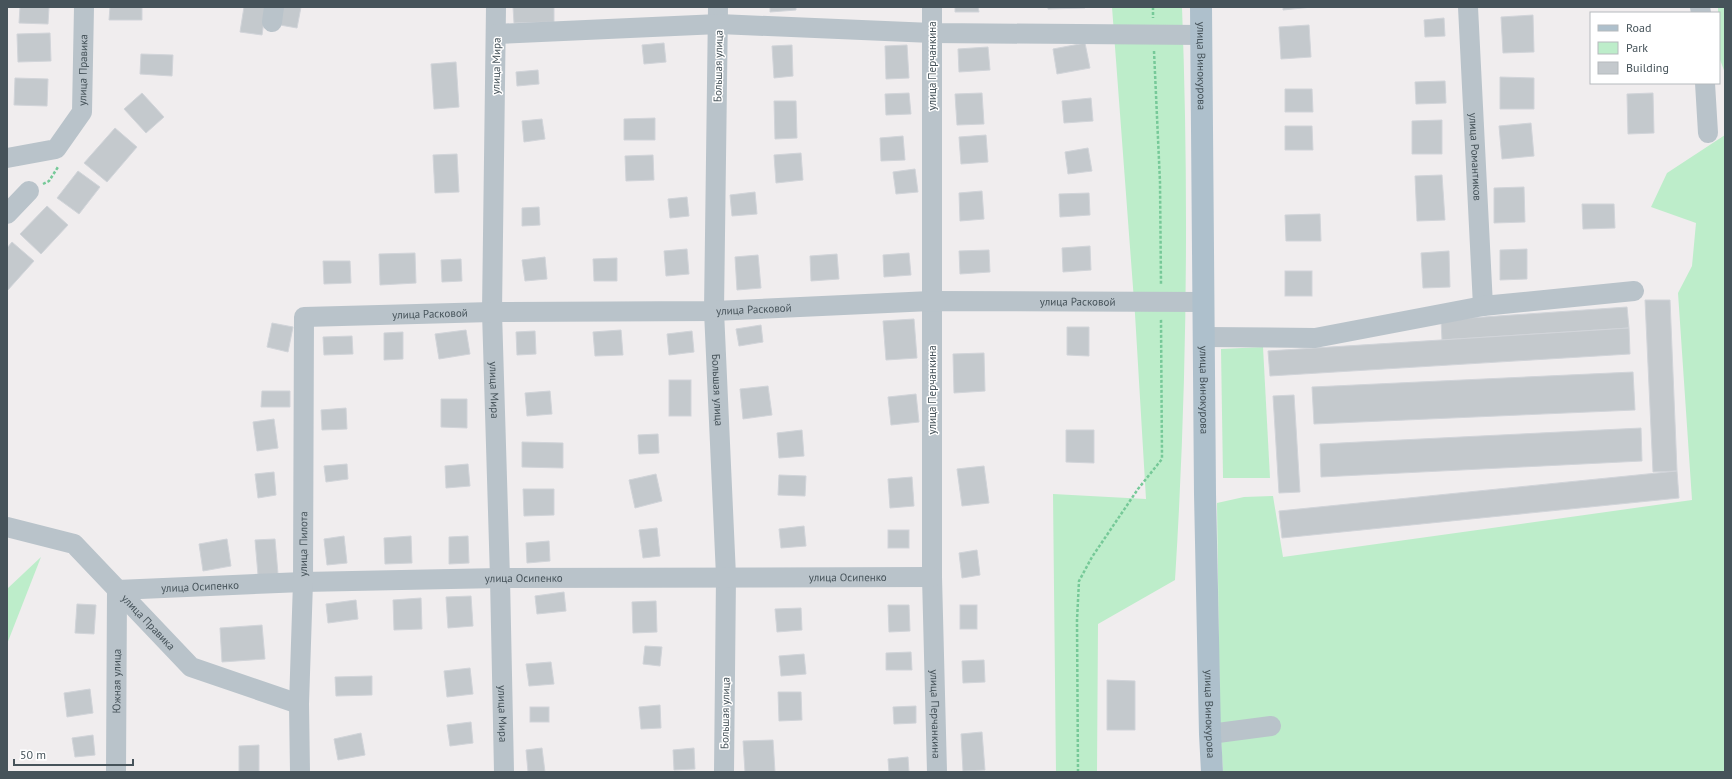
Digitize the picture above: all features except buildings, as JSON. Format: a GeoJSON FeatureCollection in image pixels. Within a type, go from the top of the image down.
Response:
{"type":"FeatureCollection","features":[{"type":"Feature","properties":{"kind":"main road","name":"улица Винокурова"},"geometry":{"type":"LineString","coordinates":[[1201,7],[1203,302],[1210,734],[1212,772]]}},
{"type":"Feature","properties":{"kind":"street","name":"улица Правика"},"geometry":{"type":"LineString","coordinates":[[56,149],[82,112],[84,7]]}},
{"type":"Feature","properties":{"kind":"street","name":"улица Мира"},"geometry":{"type":"LineString","coordinates":[[496,7],[492,312],[504,772]]}},
{"type":"Feature","properties":{"kind":"street","name":"улица Перчанкина"},"geometry":{"type":"LineString","coordinates":[[932,7],[932,577],[937,772]]}},
{"type":"Feature","properties":{"kind":"street","name":"улица Романтиков"},"geometry":{"type":"LineString","coordinates":[[1468,7],[1483,306]]}},
{"type":"Feature","properties":{"kind":"street"},"geometry":{"type":"LineString","coordinates":[[496,34],[718,16],[932,33],[1202,34]]}},
{"type":"Feature","properties":{"kind":"street","name":"Большая улица"},"geometry":{"type":"LineString","coordinates":[[718,16],[714,311],[726,576],[724,772]]}},
{"type":"Feature","properties":{"kind":"street"},"geometry":{"type":"LineString","coordinates":[[1705,84],[1708,133]]}},
{"type":"Feature","properties":{"kind":"street"},"geometry":{"type":"LineString","coordinates":[[7,158],[56,149]]}},
{"type":"Feature","properties":{"kind":"street"},"geometry":{"type":"LineString","coordinates":[[7,214],[29,191]]}},
{"type":"Feature","properties":{"kind":"street"},"geometry":{"type":"LineString","coordinates":[[1204,337],[1315,338],[1483,306],[1634,291]]}},
{"type":"Feature","properties":{"kind":"street","name":"улица Расковой"},"geometry":{"type":"LineString","coordinates":[[304,317],[492,312],[714,311],[931,301],[1203,302]]}},
{"type":"Feature","properties":{"kind":"street","name":"улица Пилота"},"geometry":{"type":"LineString","coordinates":[[300,772],[299,704],[303,582],[304,317]]}},
{"type":"Feature","properties":{"kind":"street","name":"улица Правика"},"geometry":{"type":"LineString","coordinates":[[7,527],[74,544],[191,667],[299,704]]}},
{"type":"Feature","properties":{"kind":"street","name":"улица Осипенко"},"geometry":{"type":"LineString","coordinates":[[117,590],[303,582],[500,578],[726,576],[932,577]]}},
{"type":"Feature","properties":{"kind":"street","name":"Южная улица"},"geometry":{"type":"LineString","coordinates":[[116,772],[117,590]]}},
{"type":"Feature","properties":{"kind":"street"},"geometry":{"type":"LineString","coordinates":[[1210,734],[1271,726]]}},
{"type":"Feature","properties":{"kind":"path"},"geometry":{"type":"LineString","coordinates":[[1078,772],[1077,620],[1079,581],[1092,557],[1138,490],[1162,459],[1160,182],[1153,7]]}},
{"type":"Feature","properties":{"kind":"path"},"geometry":{"type":"LineString","coordinates":[[29,191],[49,181],[58,167],[56,149]]}},
{"type":"Feature","properties":{"kind":"green space"},"geometry":{"type":"Polygon","coordinates":[[[1112,7],[1182,7],[1186,150],[1186,294],[1182,437],[1175,580],[1098,624],[1097,772],[1056,772],[1053,494],[1146,499],[1135,314],[1112,7]]]}},
{"type":"Feature","properties":{"kind":"green space"},"geometry":{"type":"Polygon","coordinates":[[[1718,7],[1725,7],[1725,73],[1720,60],[1720,12],[1718,12],[1718,7]]]}},
{"type":"Feature","properties":{"kind":"green space"},"geometry":{"type":"Polygon","coordinates":[[[1725,135],[1725,772],[1223,772],[1220,725],[1217,503],[1244,497],[1273,496],[1283,557],[1692,500],[1678,293],[1692,266],[1696,223],[1651,207],[1667,173],[1725,135]]]}},
{"type":"Feature","properties":{"kind":"green space"},"geometry":{"type":"Polygon","coordinates":[[[1263,347],[1270,478],[1223,478],[1221,349],[1263,347]]]}},
{"type":"Feature","properties":{"kind":"green space"},"geometry":{"type":"Polygon","coordinates":[[[41,557],[7,644],[7,589],[41,557]]]}}]}
